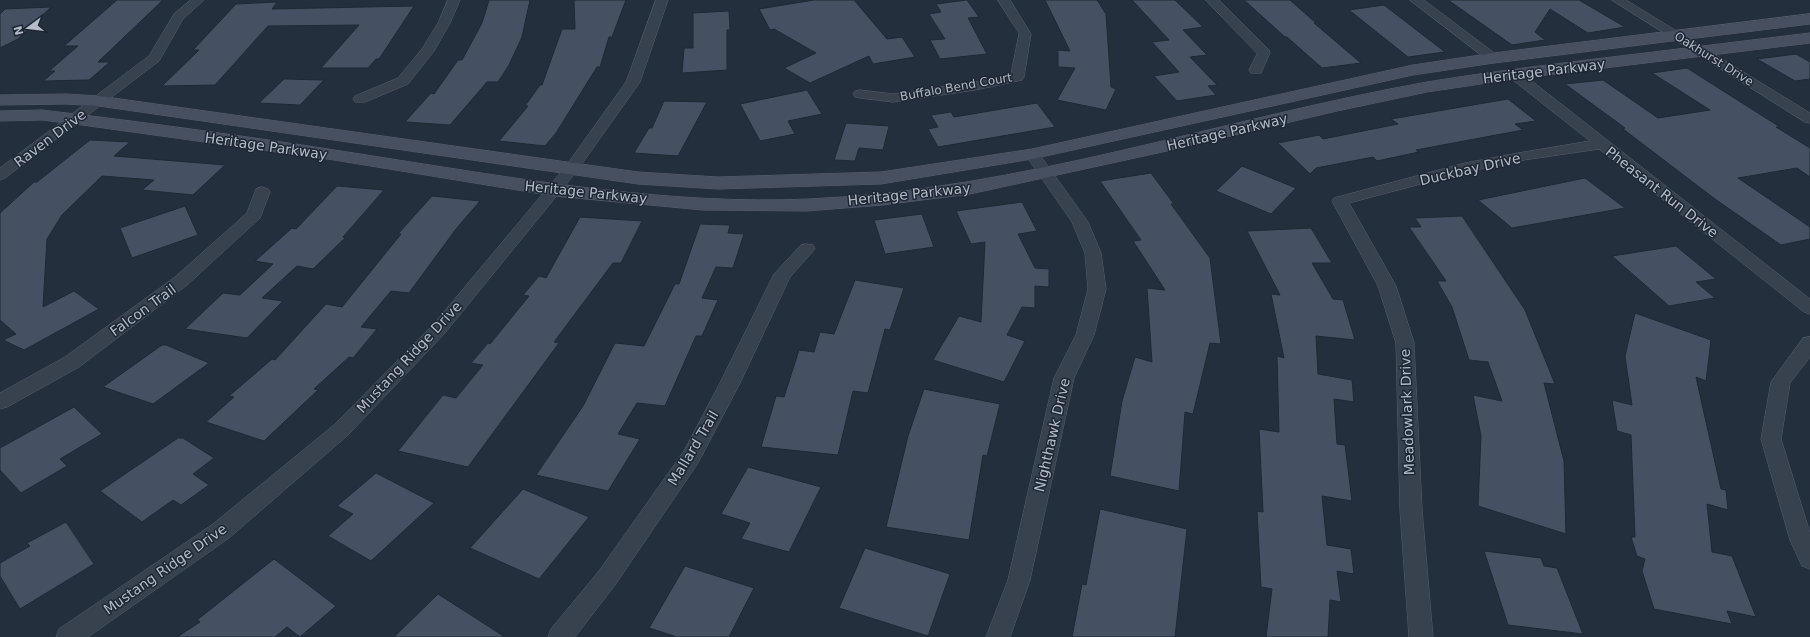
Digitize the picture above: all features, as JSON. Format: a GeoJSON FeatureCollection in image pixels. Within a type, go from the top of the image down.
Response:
{"type":"FeatureCollection","features":[{"type":"Feature","properties":{"kind":"main road","name":"Heritage Parkway"},"geometry":{"type":"LineString","coordinates":[[0,100],[66,99],[99,102],[638,178],[726,183],[881,178],[1032,154],[1413,70],[1494,58],[1810,19]]}},
{"type":"Feature","properties":{"kind":"main road","name":"Heritage Parkway"},"geometry":{"type":"LineString","coordinates":[[0,116],[42,116],[75,119],[334,155],[554,190],[703,204],[807,205],[882,199],[970,188],[1046,173],[1337,106],[1427,87],[1514,74],[1810,38]]}},
{"type":"Feature","properties":{"kind":"street","name":"Raven Drive"},"geometry":{"type":"LineString","coordinates":[[0,175],[99,102],[154,58],[178,17],[198,0]]}},
{"type":"Feature","properties":{"kind":"street"},"geometry":{"type":"LineString","coordinates":[[360,99],[403,81],[428,51],[444,24],[454,0]]}},
{"type":"Feature","properties":{"kind":"street","name":"Mustang Ridge Drive"},"geometry":{"type":"LineString","coordinates":[[68,637],[221,531],[341,430],[439,329],[571,169],[633,82],[662,0]]}},
{"type":"Feature","properties":{"kind":"street","name":"Buffalo Bend Court"},"geometry":{"type":"LineString","coordinates":[[860,94],[893,98],[975,86],[1017,77],[1025,34],[1004,0]]}},
{"type":"Feature","properties":{"kind":"street"},"geometry":{"type":"LineString","coordinates":[[1212,0],[1264,53],[1256,70]]}},
{"type":"Feature","properties":{"kind":"street"},"geometry":{"type":"LineString","coordinates":[[1416,0],[1494,58]]}},
{"type":"Feature","properties":{"kind":"street","name":"Oakhurst Drive"},"geometry":{"type":"LineString","coordinates":[[1618,0],[1810,119]]}},
{"type":"Feature","properties":{"kind":"street","name":"Pheasant Run Drive"},"geometry":{"type":"LineString","coordinates":[[1514,74],[1810,308]]}},
{"type":"Feature","properties":{"kind":"street","name":"Duckbay Drive"},"geometry":{"type":"LineString","coordinates":[[1340,201],[1495,162],[1602,144]]}},
{"type":"Feature","properties":{"kind":"street","name":"Nighthawk Drive"},"geometry":{"type":"LineString","coordinates":[[998,637],[1019,580],[1064,378],[1085,334],[1097,289],[1093,253],[1080,222],[1032,154]]}},
{"type":"Feature","properties":{"kind":"street","name":"Falcon Trail"},"geometry":{"type":"LineString","coordinates":[[0,402],[72,362],[181,281],[254,214],[262,192]]}},
{"type":"Feature","properties":{"kind":"street","name":"Meadowlark Drive"},"geometry":{"type":"LineString","coordinates":[[1340,201],[1387,286],[1405,343],[1411,510],[1422,637]]}},
{"type":"Feature","properties":{"kind":"street","name":"Mallard Trail"},"geometry":{"type":"LineString","coordinates":[[560,637],[607,578],[691,457],[730,383],[783,274],[807,249]]}},
{"type":"Feature","properties":{"kind":"street"},"geometry":{"type":"LineString","coordinates":[[1810,343],[1781,382],[1771,439],[1801,540],[1810,559]]}},
{"type":"Feature","properties":{"kind":"building"},"geometry":{"type":"Polygon","coordinates":[[[117,0],[163,0],[98,62],[110,62],[89,80],[43,81],[55,71],[49,71],[78,46],[64,46],[117,0]]]}},
{"type":"Feature","properties":{"kind":"building"},"geometry":{"type":"Polygon","coordinates":[[[489,0],[530,0],[522,37],[509,65],[498,82],[487,82],[450,125],[405,122],[431,93],[434,94],[458,60],[462,60],[482,23],[489,0]]]}},
{"type":"Feature","properties":{"kind":"building"},"geometry":{"type":"Polygon","coordinates":[[[574,0],[626,0],[612,37],[609,37],[600,67],[597,67],[556,133],[545,146],[499,141],[528,106],[525,106],[540,85],[542,85],[562,29],[575,29],[574,0]]]}},
{"type":"Feature","properties":{"kind":"building"},"geometry":{"type":"Polygon","coordinates":[[[814,0],[854,0],[887,39],[902,37],[915,57],[873,64],[869,56],[810,83],[784,68],[816,53],[774,29],[770,30],[759,9],[814,0]]]}},
{"type":"Feature","properties":{"kind":"building"},"geometry":{"type":"Polygon","coordinates":[[[967,0],[979,17],[968,18],[987,54],[940,59],[930,40],[945,39],[929,14],[941,12],[936,4],[967,0]]]}},
{"type":"Feature","properties":{"kind":"building"},"geometry":{"type":"Polygon","coordinates":[[[1045,0],[1097,0],[1106,14],[1111,87],[1116,89],[1106,110],[1057,100],[1075,68],[1058,67],[1058,50],[1070,51],[1045,0]]]}},
{"type":"Feature","properties":{"kind":"building"},"geometry":{"type":"Polygon","coordinates":[[[1132,0],[1175,0],[1203,27],[1183,30],[1207,55],[1190,57],[1217,85],[1208,86],[1216,95],[1177,101],[1154,76],[1179,72],[1152,42],[1169,40],[1132,0]]]}},
{"type":"Feature","properties":{"kind":"building"},"geometry":{"type":"Polygon","coordinates":[[[1244,0],[1290,0],[1316,23],[1314,23],[1361,63],[1322,68],[1244,0]]]}},
{"type":"Feature","properties":{"kind":"building"},"geometry":{"type":"Polygon","coordinates":[[[1448,0],[1579,0],[1625,27],[1588,33],[1550,9],[1535,32],[1545,40],[1512,45],[1448,0]]]}},
{"type":"Feature","properties":{"kind":"building"},"geometry":{"type":"Polygon","coordinates":[[[277,2],[272,9],[414,6],[379,59],[376,59],[368,68],[321,68],[359,25],[268,26],[215,85],[162,86],[199,50],[193,50],[236,4],[277,2]]]}},
{"type":"Feature","properties":{"kind":"building"},"geometry":{"type":"Polygon","coordinates":[[[1384,5],[1445,52],[1408,57],[1349,10],[1384,5]]]}},
{"type":"Feature","properties":{"kind":"building"},"geometry":{"type":"Polygon","coordinates":[[[51,7],[18,39],[0,48],[0,14],[5,9],[51,7]]]}},
{"type":"Feature","properties":{"kind":"building"},"geometry":{"type":"Polygon","coordinates":[[[729,11],[730,30],[727,30],[727,70],[682,73],[684,48],[693,48],[693,13],[729,11]]]}},
{"type":"Feature","properties":{"kind":"building"},"geometry":{"type":"Polygon","coordinates":[[[1796,54],[1810,62],[1810,79],[1795,81],[1757,59],[1796,54]]]}},
{"type":"Feature","properties":{"kind":"building"},"geometry":{"type":"Polygon","coordinates":[[[1687,68],[1780,127],[1776,127],[1810,148],[1810,177],[1797,168],[1738,178],[1810,227],[1810,239],[1781,245],[1715,199],[1623,129],[1625,128],[1565,84],[1603,80],[1658,118],[1710,110],[1652,73],[1687,68]]]}},
{"type":"Feature","properties":{"kind":"building"},"geometry":{"type":"Polygon","coordinates":[[[284,79],[324,80],[300,105],[259,103],[284,79]]]}},
{"type":"Feature","properties":{"kind":"building"},"geometry":{"type":"Polygon","coordinates":[[[807,90],[822,114],[788,121],[795,134],[760,141],[740,104],[807,90]]]}},
{"type":"Feature","properties":{"kind":"building"},"geometry":{"type":"Polygon","coordinates":[[[1508,99],[1536,121],[1515,124],[1523,130],[1416,150],[1419,152],[1377,161],[1373,157],[1316,168],[1310,174],[1278,143],[1319,135],[1323,139],[1398,124],[1391,119],[1508,99]]]}},
{"type":"Feature","properties":{"kind":"building"},"geometry":{"type":"Polygon","coordinates":[[[664,101],[707,102],[678,156],[634,153],[649,128],[652,128],[664,101]]]}},
{"type":"Feature","properties":{"kind":"building"},"geometry":{"type":"Polygon","coordinates":[[[1037,103],[1055,127],[938,147],[928,129],[938,127],[931,115],[951,112],[954,117],[1037,103]]]}},
{"type":"Feature","properties":{"kind":"building"},"geometry":{"type":"Polygon","coordinates":[[[846,123],[889,126],[883,150],[859,148],[855,161],[834,160],[846,123]]]}},
{"type":"Feature","properties":{"kind":"building"},"geometry":{"type":"Polygon","coordinates":[[[90,140],[130,142],[114,156],[225,165],[193,195],[142,190],[154,180],[102,176],[62,215],[47,239],[43,307],[74,291],[99,309],[24,350],[3,340],[16,334],[0,320],[0,213],[34,182],[37,182],[90,140]]]}},
{"type":"Feature","properties":{"kind":"building"},"geometry":{"type":"Polygon","coordinates":[[[1242,166],[1296,188],[1271,214],[1216,191],[1242,166]]]}},
{"type":"Feature","properties":{"kind":"building"},"geometry":{"type":"Polygon","coordinates":[[[1151,173],[1174,204],[1171,204],[1210,258],[1221,344],[1210,343],[1193,414],[1185,412],[1179,491],[1110,476],[1122,401],[1135,357],[1152,362],[1147,288],[1165,290],[1133,241],[1141,240],[1100,181],[1151,173]]]}},
{"type":"Feature","properties":{"kind":"building"},"geometry":{"type":"Polygon","coordinates":[[[1585,178],[1625,208],[1512,228],[1478,200],[1585,178]]]}},
{"type":"Feature","properties":{"kind":"building"},"geometry":{"type":"Polygon","coordinates":[[[337,186],[384,190],[343,237],[345,238],[313,269],[297,266],[262,298],[283,301],[247,338],[185,329],[223,293],[240,295],[273,264],[255,261],[292,228],[296,229],[337,186]]]}},
{"type":"Feature","properties":{"kind":"building"},"geometry":{"type":"Polygon","coordinates":[[[432,196],[480,201],[456,229],[409,293],[391,291],[361,327],[377,329],[353,358],[349,357],[314,389],[318,390],[264,441],[206,422],[234,397],[229,396],[272,359],[275,360],[326,304],[342,307],[401,234],[398,234],[432,196]]]}},
{"type":"Feature","properties":{"kind":"building"},"geometry":{"type":"Polygon","coordinates":[[[1022,202],[1037,231],[1018,234],[1035,268],[1049,269],[1049,287],[1035,286],[1035,308],[1022,307],[1007,335],[1025,341],[1004,382],[933,360],[959,316],[981,322],[985,242],[971,244],[956,211],[1022,202]]]}},
{"type":"Feature","properties":{"kind":"building"},"geometry":{"type":"Polygon","coordinates":[[[185,206],[198,235],[132,258],[120,228],[185,206]]]}},
{"type":"Feature","properties":{"kind":"building"},"geometry":{"type":"Polygon","coordinates":[[[922,214],[934,247],[885,254],[874,220],[922,214]]]}},
{"type":"Feature","properties":{"kind":"building"},"geometry":{"type":"Polygon","coordinates":[[[1462,216],[1525,310],[1555,384],[1544,383],[1564,461],[1566,534],[1478,506],[1481,436],[1473,395],[1502,401],[1488,362],[1469,360],[1452,307],[1437,281],[1446,281],[1409,227],[1421,227],[1415,218],[1462,216]]]}},
{"type":"Feature","properties":{"kind":"building"},"geometry":{"type":"Polygon","coordinates":[[[580,217],[642,221],[621,263],[613,263],[554,342],[559,343],[468,467],[398,451],[443,395],[456,398],[483,365],[471,363],[488,343],[490,344],[529,296],[523,295],[539,276],[546,278],[580,217]]]}},
{"type":"Feature","properties":{"kind":"building"},"geometry":{"type":"Polygon","coordinates":[[[700,224],[730,225],[728,233],[744,234],[733,268],[716,267],[702,298],[718,300],[702,336],[696,336],[665,406],[637,403],[618,434],[640,439],[608,491],[536,475],[583,406],[615,343],[644,346],[675,284],[679,284],[700,224]]]}},
{"type":"Feature","properties":{"kind":"building"},"geometry":{"type":"Polygon","coordinates":[[[1311,228],[1332,263],[1312,263],[1333,299],[1343,300],[1355,340],[1316,336],[1318,374],[1352,380],[1354,402],[1334,399],[1337,444],[1345,445],[1352,501],[1322,496],[1327,545],[1351,549],[1354,574],[1337,571],[1341,602],[1330,600],[1328,637],[1266,637],[1272,589],[1261,587],[1257,511],[1263,512],[1259,429],[1279,432],[1277,356],[1284,358],[1271,294],[1280,295],[1247,231],[1311,228]]]}},
{"type":"Feature","properties":{"kind":"building"},"geometry":{"type":"Polygon","coordinates":[[[1676,246],[1716,279],[1696,282],[1715,298],[1669,306],[1612,256],[1676,246]]]}},
{"type":"Feature","properties":{"kind":"building"},"geometry":{"type":"Polygon","coordinates":[[[855,280],[904,288],[890,330],[885,329],[868,393],[853,391],[838,455],[761,447],[776,396],[784,397],[799,350],[814,352],[820,332],[834,334],[855,280]]]}},
{"type":"Feature","properties":{"kind":"building"},"geometry":{"type":"Polygon","coordinates":[[[1635,313],[1711,340],[1706,381],[1696,377],[1721,489],[1726,490],[1728,510],[1707,504],[1712,552],[1732,556],[1756,617],[1727,611],[1732,624],[1654,609],[1642,571],[1645,559],[1637,556],[1631,537],[1635,537],[1631,435],[1617,431],[1612,400],[1632,405],[1625,356],[1635,313]]]}},
{"type":"Feature","properties":{"kind":"building"},"geometry":{"type":"Polygon","coordinates":[[[162,345],[166,345],[209,363],[153,404],[103,387],[162,345]]]}},
{"type":"Feature","properties":{"kind":"building"},"geometry":{"type":"Polygon","coordinates":[[[924,389],[1000,404],[987,456],[983,455],[969,540],[886,527],[908,436],[924,389]]]}},
{"type":"Feature","properties":{"kind":"building"},"geometry":{"type":"Polygon","coordinates":[[[74,407],[102,434],[60,459],[67,466],[21,493],[0,470],[0,448],[74,407]]]}},
{"type":"Feature","properties":{"kind":"building"},"geometry":{"type":"Polygon","coordinates":[[[178,438],[183,438],[214,458],[193,474],[209,485],[181,505],[173,500],[142,522],[100,491],[178,438]]]}},
{"type":"Feature","properties":{"kind":"building"},"geometry":{"type":"Polygon","coordinates":[[[748,467],[821,487],[789,552],[741,539],[750,523],[721,514],[748,467]]]}},
{"type":"Feature","properties":{"kind":"building"},"geometry":{"type":"Polygon","coordinates":[[[376,473],[434,503],[371,561],[328,536],[353,514],[337,506],[376,473]]]}},
{"type":"Feature","properties":{"kind":"building"},"geometry":{"type":"Polygon","coordinates":[[[523,489],[589,517],[539,579],[470,548],[523,489]]]}},
{"type":"Feature","properties":{"kind":"building"},"geometry":{"type":"Polygon","coordinates":[[[1100,509],[1187,529],[1175,637],[1072,637],[1082,584],[1086,585],[1100,509]]]}},
{"type":"Feature","properties":{"kind":"building"},"geometry":{"type":"Polygon","coordinates":[[[66,522],[94,564],[20,609],[0,576],[0,563],[30,546],[27,543],[66,522]]]}},
{"type":"Feature","properties":{"kind":"building"},"geometry":{"type":"Polygon","coordinates":[[[865,548],[950,574],[928,636],[839,608],[865,548]]]}},
{"type":"Feature","properties":{"kind":"building"},"geometry":{"type":"Polygon","coordinates":[[[1484,551],[1541,558],[1544,566],[1557,568],[1583,634],[1508,625],[1484,551]]]}},
{"type":"Feature","properties":{"kind":"building"},"geometry":{"type":"Polygon","coordinates":[[[274,559],[336,606],[300,637],[287,627],[275,637],[177,637],[200,622],[197,620],[274,559]]]}},
{"type":"Feature","properties":{"kind":"building"},"geometry":{"type":"Polygon","coordinates":[[[685,566],[754,588],[729,637],[677,637],[649,628],[685,566]]]}},
{"type":"Feature","properties":{"kind":"building"},"geometry":{"type":"Polygon","coordinates":[[[438,594],[505,637],[394,637],[438,594]]]}}]}
